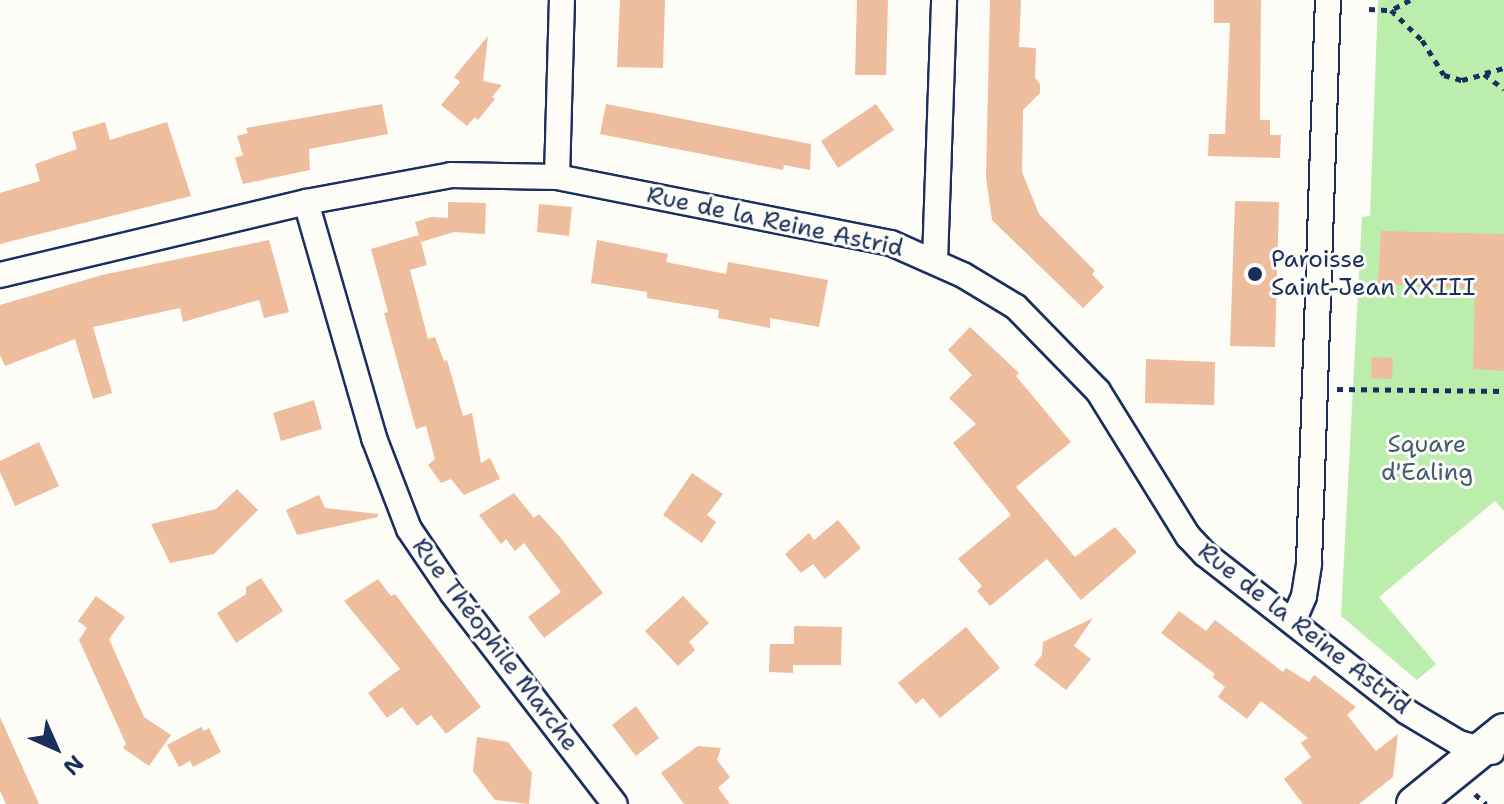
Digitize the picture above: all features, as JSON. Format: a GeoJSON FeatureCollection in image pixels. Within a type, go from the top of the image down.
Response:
{"type":"FeatureCollection","features":[{"type":"Feature","properties":{"kind":"main road"},"geometry":{"type":"LineString","coordinates":[[1414,804],[1496,745]]}},
{"type":"Feature","properties":{"kind":"street"},"geometry":{"type":"LineString","coordinates":[[557,177],[562,0]]}},
{"type":"Feature","properties":{"kind":"street"},"geometry":{"type":"LineString","coordinates":[[935,261],[944,0]]}},
{"type":"Feature","properties":{"kind":"street"},"geometry":{"type":"LineString","coordinates":[[1293,622],[1304,596],[1309,563],[1328,0]]}},
{"type":"Feature","properties":{"kind":"street","name":"Rue de la Reine Astrid"},"geometry":{"type":"LineString","coordinates":[[0,275],[306,202],[432,176],[557,177],[873,238],[935,261],[1016,307],[1098,391],[1196,545],[1416,719],[1459,743],[1496,745]]}},
{"type":"Feature","properties":{"kind":"street","name":"Rue Théophile Marche"},"geometry":{"type":"LineString","coordinates":[[306,202],[382,463],[409,529],[453,594],[615,804]]}},
{"type":"Feature","properties":{"kind":"path"},"geometry":{"type":"LineString","coordinates":[[1369,9],[1391,10],[1410,0]]}},
{"type":"Feature","properties":{"kind":"path"},"geometry":{"type":"LineString","coordinates":[[1391,10],[1422,40],[1444,75],[1462,80],[1504,68]]}},
{"type":"Feature","properties":{"kind":"path"},"geometry":{"type":"LineString","coordinates":[[1484,74],[1504,89]]}},
{"type":"Feature","properties":{"kind":"path"},"geometry":{"type":"LineString","coordinates":[[1315,390],[1504,391]]}},
{"type":"Feature","properties":{"kind":"path"},"geometry":{"type":"LineString","coordinates":[[1469,799],[1475,794],[1486,804]]}},
{"type":"Feature","properties":{"kind":"green space","name":"Square d'Ealing"},"geometry":{"type":"Polygon","coordinates":[[[1378,0],[1504,0],[1504,511],[1495,501],[1379,597],[1436,664],[1417,680],[1341,616],[1362,217],[1370,216],[1378,0]]]}},
{"type":"Feature","properties":{"kind":"building"},"geometry":{"type":"Polygon","coordinates":[[[620,0],[665,0],[663,68],[617,67],[620,0]]]}},
{"type":"Feature","properties":{"kind":"building"},"geometry":{"type":"Polygon","coordinates":[[[857,0],[888,0],[886,75],[855,75],[857,0]]]}},
{"type":"Feature","properties":{"kind":"building"},"geometry":{"type":"Polygon","coordinates":[[[990,0],[1021,0],[1019,47],[1036,48],[1035,78],[1040,84],[1040,93],[1023,110],[1022,172],[1039,214],[1095,271],[1092,274],[1104,287],[1083,308],[992,220],[986,177],[990,0]]]}},
{"type":"Feature","properties":{"kind":"building"},"geometry":{"type":"Polygon","coordinates":[[[1214,0],[1261,0],[1260,120],[1270,120],[1270,135],[1281,135],[1280,158],[1208,156],[1209,134],[1225,134],[1230,23],[1214,23],[1214,0]]]}},
{"type":"Feature","properties":{"kind":"building"},"geometry":{"type":"Polygon","coordinates":[[[488,36],[483,81],[502,85],[478,120],[475,117],[467,126],[441,105],[460,82],[454,77],[488,36]]]}},
{"type":"Feature","properties":{"kind":"building"},"geometry":{"type":"Polygon","coordinates":[[[382,104],[388,134],[309,149],[310,170],[243,184],[235,158],[243,155],[237,136],[248,133],[246,128],[382,104]]]}},
{"type":"Feature","properties":{"kind":"building"},"geometry":{"type":"Polygon","coordinates":[[[606,104],[811,144],[810,170],[784,165],[783,170],[600,134],[606,104]]]}},
{"type":"Feature","properties":{"kind":"building"},"geometry":{"type":"Polygon","coordinates":[[[876,104],[894,130],[838,168],[821,141],[876,104]]]}},
{"type":"Feature","properties":{"kind":"building"},"geometry":{"type":"Polygon","coordinates":[[[105,122],[110,140],[167,122],[191,196],[0,244],[0,193],[40,181],[35,164],[77,149],[72,132],[105,122]]]}},
{"type":"Feature","properties":{"kind":"building","name":"Paroisse Saint-Jean XXIII"},"geometry":{"type":"Polygon","coordinates":[[[1235,201],[1279,202],[1275,347],[1230,346],[1235,201]]]}},
{"type":"Feature","properties":{"kind":"building"},"geometry":{"type":"Polygon","coordinates":[[[448,202],[486,203],[485,234],[454,232],[421,242],[415,222],[431,217],[448,218],[448,202]]]}},
{"type":"Feature","properties":{"kind":"building"},"geometry":{"type":"Polygon","coordinates":[[[539,204],[572,207],[569,236],[537,232],[539,204]]]}},
{"type":"Feature","properties":{"kind":"building"},"geometry":{"type":"Polygon","coordinates":[[[1381,231],[1504,234],[1504,371],[1473,369],[1475,289],[1378,284],[1381,231]]]}},
{"type":"Feature","properties":{"kind":"building"},"geometry":{"type":"Polygon","coordinates":[[[419,235],[427,265],[410,270],[428,339],[435,337],[444,361],[447,360],[463,416],[472,413],[481,463],[490,458],[500,479],[464,495],[451,479],[441,483],[428,465],[435,459],[426,426],[416,429],[384,313],[388,312],[371,249],[419,235]]]}},
{"type":"Feature","properties":{"kind":"building"},"geometry":{"type":"Polygon","coordinates":[[[269,240],[289,312],[264,318],[259,300],[183,322],[180,308],[93,327],[112,393],[93,399],[75,339],[5,366],[0,355],[0,305],[102,275],[269,240]]]}},
{"type":"Feature","properties":{"kind":"building"},"geometry":{"type":"Polygon","coordinates":[[[597,240],[668,254],[666,262],[726,274],[728,262],[828,280],[819,327],[770,318],[770,328],[718,318],[719,310],[647,298],[647,292],[591,283],[597,240]]]}},
{"type":"Feature","properties":{"kind":"building"},"geometry":{"type":"Polygon","coordinates":[[[970,327],[1019,373],[1016,376],[1071,442],[1016,487],[1075,557],[1115,527],[1137,552],[1081,600],[1047,559],[990,606],[977,591],[982,586],[958,559],[1011,515],[953,443],[976,424],[949,398],[972,375],[948,350],[970,327]]]}},
{"type":"Feature","properties":{"kind":"building"},"geometry":{"type":"Polygon","coordinates":[[[1372,357],[1393,358],[1392,379],[1371,378],[1372,357]]]}},
{"type":"Feature","properties":{"kind":"building"},"geometry":{"type":"Polygon","coordinates":[[[1146,359],[1215,362],[1214,405],[1145,403],[1146,359]]]}},
{"type":"Feature","properties":{"kind":"building"},"geometry":{"type":"Polygon","coordinates":[[[314,400],[322,429],[281,441],[273,413],[314,400]]]}},
{"type":"Feature","properties":{"kind":"building"},"geometry":{"type":"Polygon","coordinates":[[[39,442],[59,486],[15,506],[0,472],[0,461],[39,442]]]}},
{"type":"Feature","properties":{"kind":"building"},"geometry":{"type":"Polygon","coordinates":[[[692,473],[723,494],[707,515],[716,522],[702,543],[663,515],[692,473]]]}},
{"type":"Feature","properties":{"kind":"building"},"geometry":{"type":"Polygon","coordinates":[[[237,489],[258,510],[214,554],[170,563],[151,524],[216,509],[237,489]]]}},
{"type":"Feature","properties":{"kind":"building"},"geometry":{"type":"Polygon","coordinates":[[[514,493],[534,518],[539,514],[560,537],[603,593],[544,638],[528,617],[561,592],[524,543],[515,551],[506,539],[501,544],[479,515],[514,493]]]}},
{"type":"Feature","properties":{"kind":"building"},"geometry":{"type":"Polygon","coordinates":[[[319,495],[325,508],[378,514],[378,517],[297,535],[286,510],[319,495]]]}},
{"type":"Feature","properties":{"kind":"building"},"geometry":{"type":"Polygon","coordinates":[[[838,520],[861,548],[825,579],[813,564],[801,573],[785,554],[809,533],[814,540],[838,520]]]}},
{"type":"Feature","properties":{"kind":"building"},"geometry":{"type":"Polygon","coordinates":[[[261,578],[283,611],[236,643],[217,613],[246,594],[246,587],[261,578]]]}},
{"type":"Feature","properties":{"kind":"building"},"geometry":{"type":"Polygon","coordinates":[[[378,579],[391,596],[395,594],[481,707],[446,734],[431,715],[417,726],[402,707],[387,718],[368,693],[400,669],[344,601],[378,579]]]}},
{"type":"Feature","properties":{"kind":"building"},"geometry":{"type":"Polygon","coordinates":[[[96,596],[125,617],[109,639],[144,717],[171,735],[149,766],[123,748],[126,744],[79,640],[87,628],[78,621],[96,596]]]}},
{"type":"Feature","properties":{"kind":"building"},"geometry":{"type":"Polygon","coordinates":[[[683,596],[709,623],[689,642],[695,650],[678,666],[645,631],[683,596]]]}},
{"type":"Feature","properties":{"kind":"building"},"geometry":{"type":"Polygon","coordinates":[[[1179,611],[1206,631],[1215,620],[1283,672],[1286,668],[1309,682],[1314,675],[1356,707],[1347,715],[1376,751],[1398,734],[1393,777],[1359,804],[1303,804],[1284,779],[1311,757],[1301,743],[1308,738],[1261,701],[1247,719],[1218,697],[1225,687],[1212,677],[1215,674],[1161,633],[1179,611]]]}},
{"type":"Feature","properties":{"kind":"building"},"geometry":{"type":"Polygon","coordinates":[[[1093,618],[1074,646],[1091,659],[1066,690],[1034,665],[1042,655],[1043,642],[1093,618]]]}},
{"type":"Feature","properties":{"kind":"building"},"geometry":{"type":"Polygon","coordinates":[[[794,626],[842,627],[841,665],[793,665],[793,673],[769,672],[770,644],[794,644],[794,626]]]}},
{"type":"Feature","properties":{"kind":"building"},"geometry":{"type":"Polygon","coordinates":[[[966,627],[1000,668],[940,718],[923,698],[916,704],[898,683],[966,627]]]}},
{"type":"Feature","properties":{"kind":"building"},"geometry":{"type":"Polygon","coordinates":[[[636,706],[659,738],[636,756],[612,725],[636,706]]]}},
{"type":"Feature","properties":{"kind":"building"},"geometry":{"type":"Polygon","coordinates":[[[0,717],[39,804],[6,804],[0,791],[0,717]]]}},
{"type":"Feature","properties":{"kind":"building"},"geometry":{"type":"Polygon","coordinates":[[[201,727],[204,731],[209,728],[221,752],[193,767],[190,761],[179,767],[167,745],[201,727]]]}},
{"type":"Feature","properties":{"kind":"building"},"geometry":{"type":"Polygon","coordinates":[[[477,737],[508,742],[532,773],[529,804],[495,800],[473,771],[477,737]]]}},
{"type":"Feature","properties":{"kind":"building"},"geometry":{"type":"Polygon","coordinates":[[[698,746],[721,748],[717,760],[730,777],[718,788],[730,804],[684,804],[661,773],[698,746]]]}},
{"type":"Feature","properties":{"kind":"place","name":"Paroisse Saint-Jean XXIII"},"geometry":{"type":"Point","coordinates":[1255,274]}}]}
